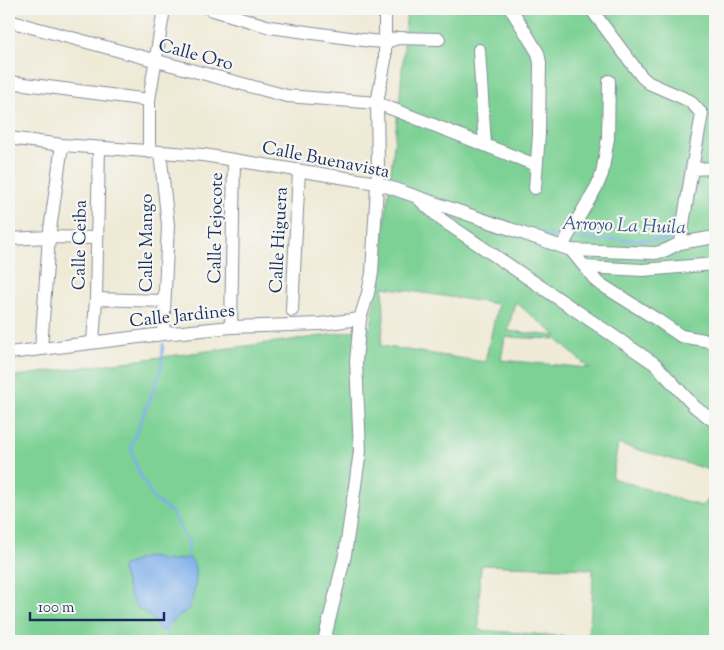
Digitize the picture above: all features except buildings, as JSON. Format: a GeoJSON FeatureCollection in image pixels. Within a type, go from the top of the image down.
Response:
{"type":"FeatureCollection","features":[{"type":"Feature","properties":{"kind":"street","name":"Calle Mango"},"geometry":{"type":"LineString","coordinates":[[163,334],[168,225],[155,152],[149,100],[164,9]]}},
{"type":"Feature","properties":{"kind":"street"},"geometry":{"type":"LineString","coordinates":[[210,9],[270,27],[386,42],[398,38],[438,39]]}},
{"type":"Feature","properties":{"kind":"street"},"geometry":{"type":"LineString","coordinates":[[324,641],[345,555],[360,451],[356,361],[360,319],[372,273],[378,168],[377,103],[385,60],[385,9]]}},
{"type":"Feature","properties":{"kind":"street"},"geometry":{"type":"LineString","coordinates":[[511,9],[538,53],[540,63],[535,188]]}},
{"type":"Feature","properties":{"kind":"street"},"geometry":{"type":"LineString","coordinates":[[591,9],[642,77],[690,101],[702,114],[680,243]]}},
{"type":"Feature","properties":{"kind":"street","name":"Calle Oro"},"geometry":{"type":"LineString","coordinates":[[9,21],[287,96],[377,103],[536,165]]}},
{"type":"Feature","properties":{"kind":"street"},"geometry":{"type":"LineString","coordinates":[[479,50],[485,145]]}},
{"type":"Feature","properties":{"kind":"street"},"geometry":{"type":"LineString","coordinates":[[609,81],[608,138],[602,174],[567,248],[597,282],[681,336],[715,342]]}},
{"type":"Feature","properties":{"kind":"street"},"geometry":{"type":"LineString","coordinates":[[9,82],[149,100]]}},
{"type":"Feature","properties":{"kind":"street","name":"Calle Buenavista"},"geometry":{"type":"LineString","coordinates":[[9,138],[62,146],[203,155],[377,183],[567,248],[656,253],[680,243],[715,237]]}},
{"type":"Feature","properties":{"kind":"street"},"geometry":{"type":"LineString","coordinates":[[41,349],[49,237],[62,146]]}},
{"type":"Feature","properties":{"kind":"street","name":"Calle Ceiba"},"geometry":{"type":"LineString","coordinates":[[93,342],[96,299],[99,148]]}},
{"type":"Feature","properties":{"kind":"street","name":"Calle Tejocote"},"geometry":{"type":"LineString","coordinates":[[231,327],[234,160]]}},
{"type":"Feature","properties":{"kind":"street"},"geometry":{"type":"LineString","coordinates":[[692,169],[715,168]]}},
{"type":"Feature","properties":{"kind":"street","name":"Calle Higuera"},"geometry":{"type":"LineString","coordinates":[[292,310],[299,171]]}},
{"type":"Feature","properties":{"kind":"street"},"geometry":{"type":"LineString","coordinates":[[416,197],[442,220],[655,364],[696,407],[715,422]]}},
{"type":"Feature","properties":{"kind":"street"},"geometry":{"type":"LineString","coordinates":[[9,239],[49,237],[97,238]]}},
{"type":"Feature","properties":{"kind":"street"},"geometry":{"type":"LineString","coordinates":[[585,267],[643,270],[715,264]]}},
{"type":"Feature","properties":{"kind":"street"},"geometry":{"type":"LineString","coordinates":[[96,299],[164,301]]}},
{"type":"Feature","properties":{"kind":"street","name":"Calle Jardines"},"geometry":{"type":"LineString","coordinates":[[9,353],[231,327],[320,324],[360,319]]}},
{"type":"Feature","properties":{"kind":"green space"},"geometry":{"type":"Polygon","coordinates":[[[407,9],[715,9],[715,641],[9,641],[9,377],[371,328],[400,95],[407,9]],[[383,287],[384,317],[381,346],[485,362],[498,304],[383,287]],[[515,302],[508,331],[557,336],[515,302]],[[505,337],[501,360],[589,368],[556,339],[505,337]],[[618,444],[612,478],[701,506],[711,498],[714,471],[618,444]],[[481,565],[479,630],[587,638],[592,605],[593,569],[481,565]]]}},
{"type":"Feature","properties":{"kind":"water"},"geometry":{"type":"Polygon","coordinates":[[[147,557],[164,561],[189,558],[195,568],[193,597],[189,609],[161,631],[151,618],[132,601],[122,570],[123,566],[147,557]]]}},
{"type":"Feature","properties":{"kind":"waterway","name":"Arroyo La Huila"},"geometry":{"type":"LineString","coordinates":[[540,233],[562,237]]}},
{"type":"Feature","properties":{"kind":"waterway","name":"Arroyo La Huila"},"geometry":{"type":"LineString","coordinates":[[572,239],[674,240]]}},
{"type":"Feature","properties":{"kind":"waterway"},"geometry":{"type":"LineString","coordinates":[[163,344],[161,371],[131,446],[140,475],[153,498],[172,513],[189,544],[186,561]]}},
{"type":"Feature","properties":{"kind":"waterway"},"geometry":{"type":"LineString","coordinates":[[165,641],[168,626]]}}]}
